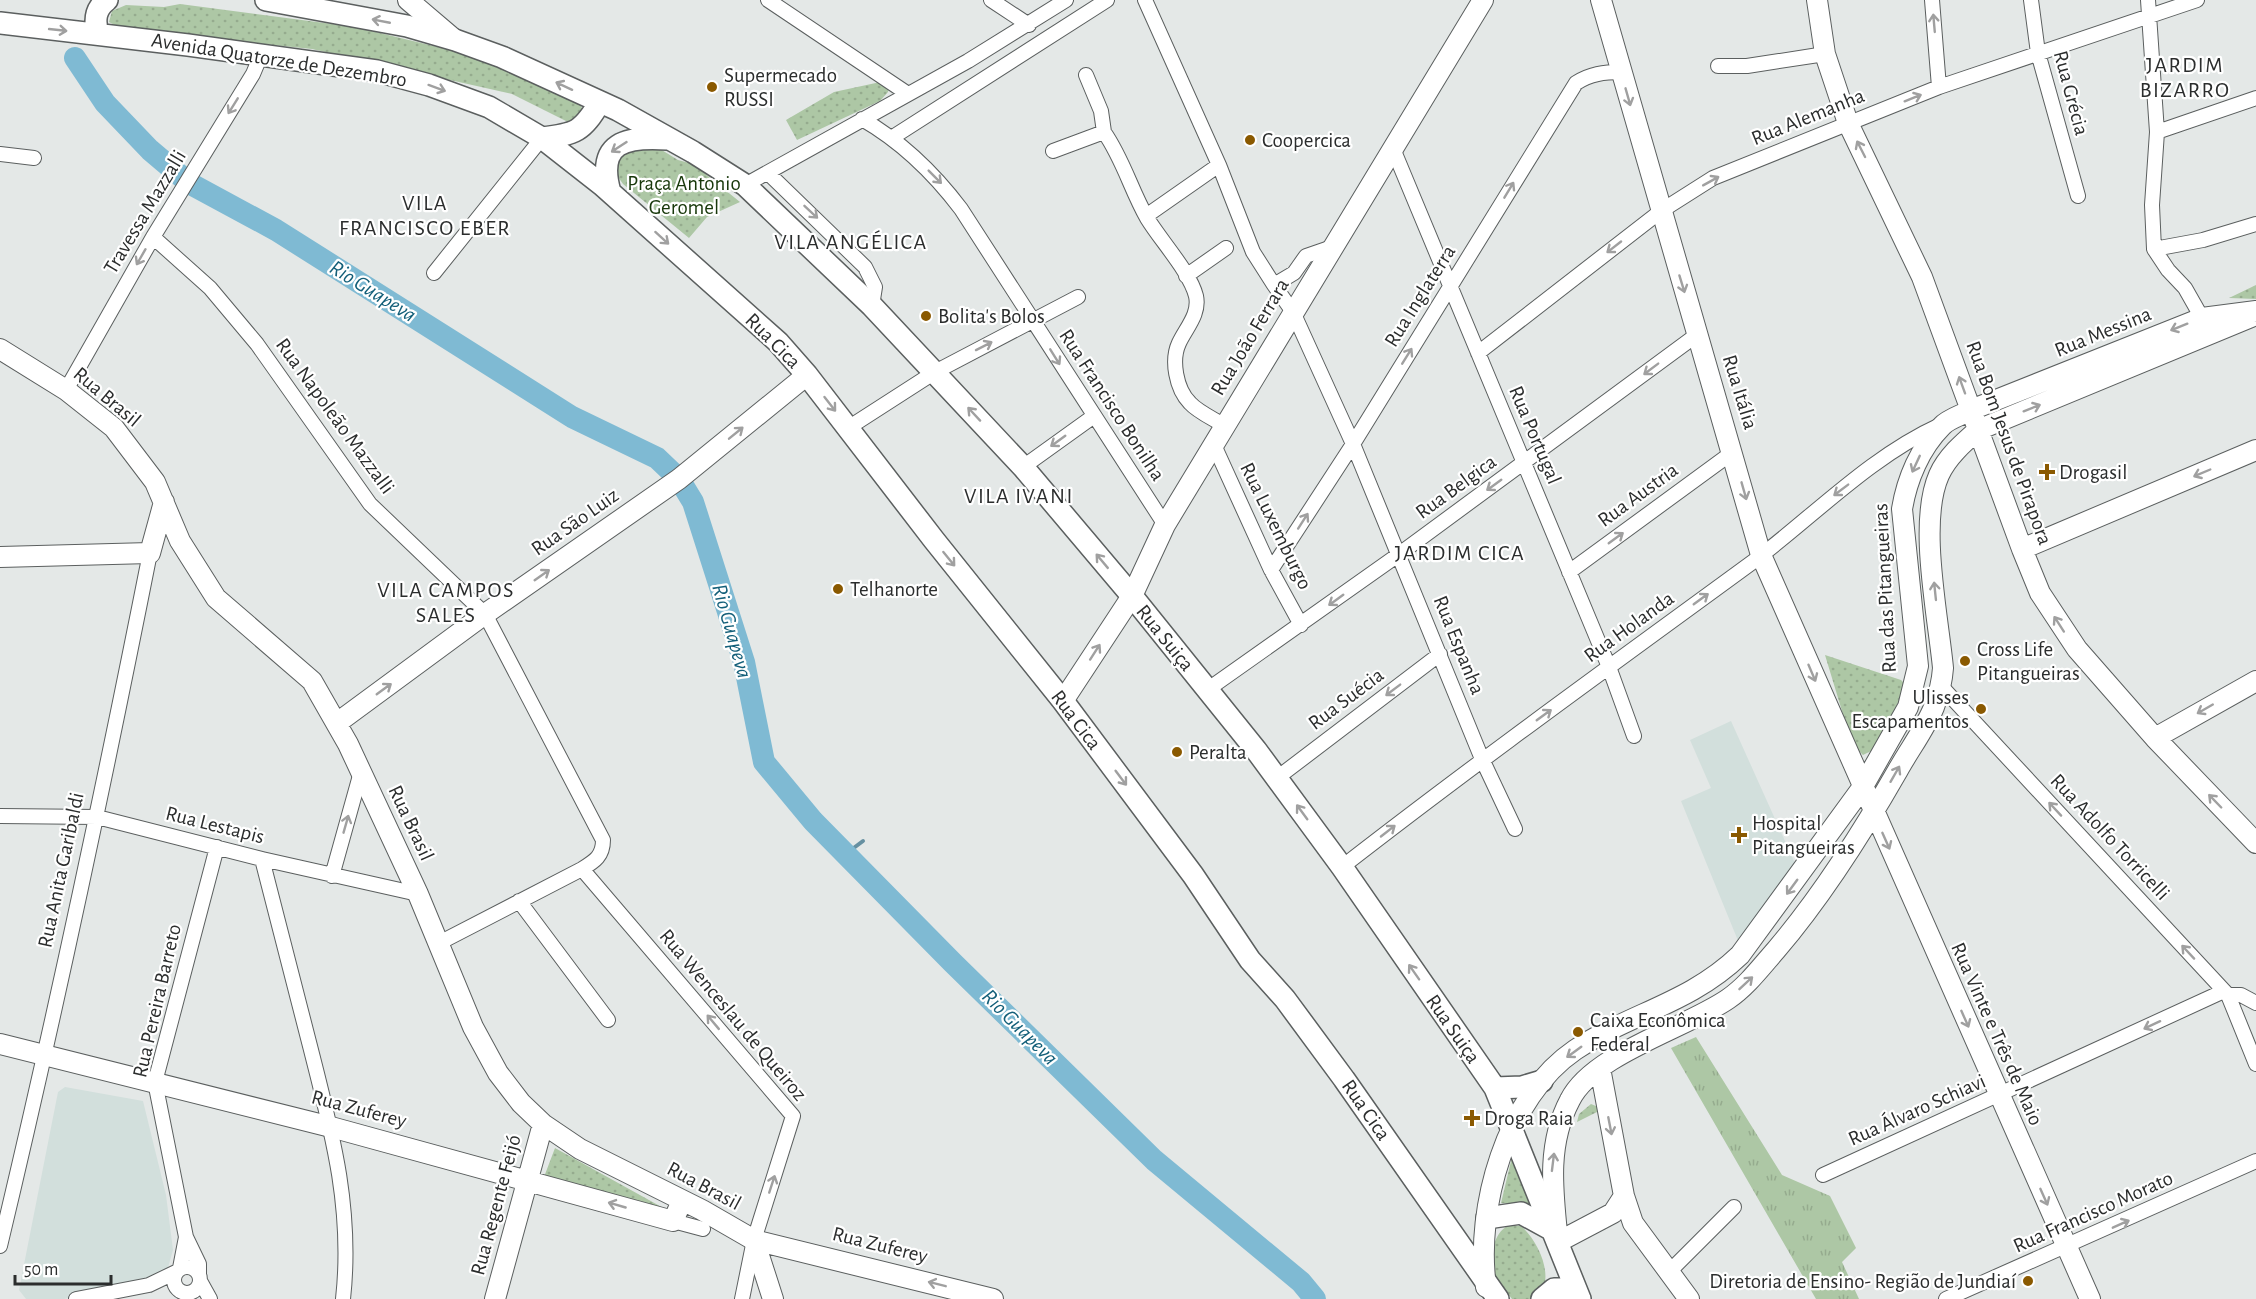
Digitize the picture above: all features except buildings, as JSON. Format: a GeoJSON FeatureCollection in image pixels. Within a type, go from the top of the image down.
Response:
{"type":"FeatureCollection","features":[{"type":"Feature","properties":{"kind":"main road"},"geometry":{"type":"LineString","coordinates":[[98,34],[95,18],[100,6],[107,0]]}},
{"type":"Feature","properties":{"kind":"main road"},"geometry":{"type":"LineString","coordinates":[[266,0],[407,26],[455,40],[502,57],[600,102],[662,134]]}},
{"type":"Feature","properties":{"kind":"main road","name":"Avenida Quatorze de Dezembro"},"geometry":{"type":"LineString","coordinates":[[0,23],[377,71],[429,85],[489,108],[542,138],[606,188]]}},
{"type":"Feature","properties":{"kind":"main road"},"geometry":{"type":"LineString","coordinates":[[542,138],[574,134],[582,129],[600,102]]}},
{"type":"Feature","properties":{"kind":"main road"},"geometry":{"type":"LineString","coordinates":[[606,188],[606,160],[612,150],[632,140],[662,134]]}},
{"type":"Feature","properties":{"kind":"main road","name":"Rua Suiça"},"geometry":{"type":"LineString","coordinates":[[662,134],[745,185],[872,306],[1023,467],[1208,690],[1277,778],[1342,867],[1495,1088],[1580,1299]]}},
{"type":"Feature","properties":{"kind":"main road","name":"Rua Cica"},"geometry":{"type":"LineString","coordinates":[[606,188],[778,342],[807,375],[1063,701],[1192,875],[1250,960],[1285,999],[1344,1079],[1486,1290],[1498,1299]]}},
{"type":"Feature","properties":{"kind":"main road"},"geometry":{"type":"LineString","coordinates":[[1495,1088],[1522,1087],[1542,1081]]}},
{"type":"Feature","properties":{"kind":"main road"},"geometry":{"type":"LineString","coordinates":[[1487,1218],[1521,1213],[1556,1236]]}},
{"type":"Feature","properties":{"kind":"main road"},"geometry":{"type":"LineString","coordinates":[[1542,1299],[1554,1289],[1569,1289],[1580,1299]]}},
{"type":"Feature","properties":{"kind":"street"},"geometry":{"type":"LineString","coordinates":[[408,0],[455,40]]}},
{"type":"Feature","properties":{"kind":"street"},"geometry":{"type":"LineString","coordinates":[[768,0],[908,94]]}},
{"type":"Feature","properties":{"kind":"street"},"geometry":{"type":"LineString","coordinates":[[991,0],[1029,25]]}},
{"type":"Feature","properties":{"kind":"street"},"geometry":{"type":"LineString","coordinates":[[745,185],[1029,25],[1066,0]]}},
{"type":"Feature","properties":{"kind":"street"},"geometry":{"type":"LineString","coordinates":[[893,137],[1107,0]]}},
{"type":"Feature","properties":{"kind":"street","name":"Rua Espanha"},"geometry":{"type":"LineString","coordinates":[[1145,0],[1219,165],[1253,252],[1293,312],[1353,444],[1482,759],[1515,829]]}},
{"type":"Feature","properties":{"kind":"street","name":"Rua João Ferrara"},"geometry":{"type":"LineString","coordinates":[[1063,701],[1132,596],[1165,525],[1332,247],[1394,151],[1483,0]]}},
{"type":"Feature","properties":{"kind":"street","name":"Rua Itália"},"geometry":{"type":"LineString","coordinates":[[1601,0],[1761,555],[1862,788]]}},
{"type":"Feature","properties":{"kind":"street","name":"Rua Bom Jesus de Pirapora"},"geometry":{"type":"LineString","coordinates":[[1817,0],[1826,54],[1848,123],[1922,277],[2040,593],[2077,649],[2155,738],[2256,843]]}},
{"type":"Feature","properties":{"kind":"street"},"geometry":{"type":"LineString","coordinates":[[1932,0],[1939,87]]}},
{"type":"Feature","properties":{"kind":"street","name":"Rua Grécia"},"geometry":{"type":"LineString","coordinates":[[2031,0],[2038,53],[2078,196]]}},
{"type":"Feature","properties":{"kind":"street"},"geometry":{"type":"LineString","coordinates":[[2148,0],[2157,132],[2152,205],[2154,249],[2168,270],[2185,288],[2202,318]]}},
{"type":"Feature","properties":{"kind":"street","name":"Rua Alemanha"},"geometry":{"type":"LineString","coordinates":[[1478,353],[1661,211],[1713,178],[1939,87],[2197,0]]}},
{"type":"Feature","properties":{"kind":"street"},"geometry":{"type":"LineString","coordinates":[[1718,66],[1747,66],[1826,54]]}},
{"type":"Feature","properties":{"kind":"street","name":"Travessa Mazzalli"},"geometry":{"type":"LineString","coordinates":[[66,390],[153,237],[253,74],[261,55]]}},
{"type":"Feature","properties":{"kind":"street","name":"Rua Inglaterra"},"geometry":{"type":"LineString","coordinates":[[1271,570],[1353,444],[1576,83],[1586,77],[1604,72],[1621,72]]}},
{"type":"Feature","properties":{"kind":"street"},"geometry":{"type":"LineString","coordinates":[[1086,75],[1101,111],[1104,132],[1121,158],[1146,216],[1186,276],[1197,299],[1191,324],[1179,343],[1175,357],[1175,371],[1189,403],[1225,426]]}},
{"type":"Feature","properties":{"kind":"street"},"geometry":{"type":"LineString","coordinates":[[2157,132],[2256,98]]}},
{"type":"Feature","properties":{"kind":"street","name":"Rua Francisco Bonilha"},"geometry":{"type":"LineString","coordinates":[[862,119],[893,137],[939,180],[961,209],[1165,525]]}},
{"type":"Feature","properties":{"kind":"street"},"geometry":{"type":"LineString","coordinates":[[1053,151],[1104,132]]}},
{"type":"Feature","properties":{"kind":"street"},"geometry":{"type":"LineString","coordinates":[[434,273],[542,138]]}},
{"type":"Feature","properties":{"kind":"street","name":"Rua Portugal"},"geometry":{"type":"LineString","coordinates":[[1394,151],[1609,668],[1634,736]]}},
{"type":"Feature","properties":{"kind":"street"},"geometry":{"type":"LineString","coordinates":[[0,154],[34,158]]}},
{"type":"Feature","properties":{"kind":"street"},"geometry":{"type":"LineString","coordinates":[[1146,216],[1219,165]]}},
{"type":"Feature","properties":{"kind":"street"},"geometry":{"type":"LineString","coordinates":[[768,173],[865,267],[875,287],[872,306]]}},
{"type":"Feature","properties":{"kind":"street"},"geometry":{"type":"LineString","coordinates":[[2154,249],[2203,240],[2256,224]]}},
{"type":"Feature","properties":{"kind":"street","name":"Rua Napoleão Mazzalli"},"geometry":{"type":"LineString","coordinates":[[153,237],[210,288],[257,344],[370,504],[485,614],[603,840],[603,850],[597,859],[582,869]]}},
{"type":"Feature","properties":{"kind":"street"},"geometry":{"type":"LineString","coordinates":[[1274,285],[1294,273],[1306,256],[1332,247]]}},
{"type":"Feature","properties":{"kind":"street"},"geometry":{"type":"LineString","coordinates":[[1186,276],[1226,248]]}},
{"type":"Feature","properties":{"kind":"street"},"geometry":{"type":"LineString","coordinates":[[848,428],[935,372],[1078,297]]}},
{"type":"Feature","properties":{"kind":"street","name":"Rua Messina"},"geometry":{"type":"LineString","coordinates":[[1971,410],[2202,318],[2256,313]]}},
{"type":"Feature","properties":{"kind":"street","name":"Rua Messina"},"geometry":{"type":"LineString","coordinates":[[1978,430],[2256,313]]}},
{"type":"Feature","properties":{"kind":"street","name":"Rua Belgica"},"geometry":{"type":"LineString","coordinates":[[1208,690],[1398,555],[1698,334]]}},
{"type":"Feature","properties":{"kind":"street","name":"Rua Brasil"},"geometry":{"type":"LineString","coordinates":[[0,349],[66,390],[114,429],[141,461],[164,502],[180,541],[216,598],[312,681],[337,723],[418,894],[473,1027],[498,1073],[521,1103],[543,1124],[580,1149],[754,1240],[773,1299]]}},
{"type":"Feature","properties":{"kind":"street","name":"Rua São Luiz"},"geometry":{"type":"LineString","coordinates":[[337,723],[485,614],[667,488],[807,375]]}},
{"type":"Feature","properties":{"kind":"street","name":"Rua das Pitangueiras"},"geometry":{"type":"LineString","coordinates":[[1486,1290],[1487,1218],[1496,1167],[1511,1127],[1542,1081],[1574,1051],[1686,996],[1723,972],[1756,935],[1862,788],[1908,706],[1918,666],[1902,509],[1906,486],[1920,456],[1943,424],[1971,410]]}},
{"type":"Feature","properties":{"kind":"street"},"geometry":{"type":"LineString","coordinates":[[1023,467],[1094,416]]}},
{"type":"Feature","properties":{"kind":"street","name":"Rua Holanda"},"geometry":{"type":"LineString","coordinates":[[1342,867],[1482,759],[1761,555],[1840,491],[1915,436],[1943,424]]}},
{"type":"Feature","properties":{"kind":"street"},"geometry":{"type":"LineString","coordinates":[[1624,1196],[1612,1213],[1556,1236],[1551,1176],[1556,1139],[1570,1099],[1583,1082],[1600,1068],[1693,1020],[1730,998],[1751,979],[1802,919],[1873,813],[1933,710],[1941,686],[1943,668],[1929,525],[1931,499],[1939,473],[1955,450],[1978,430]]}},
{"type":"Feature","properties":{"kind":"street","name":"Rua Luxemburgo"},"geometry":{"type":"LineString","coordinates":[[1214,445],[1271,570],[1301,625]]}},
{"type":"Feature","properties":{"kind":"street"},"geometry":{"type":"LineString","coordinates":[[2022,549],[2256,450]]}},
{"type":"Feature","properties":{"kind":"street","name":"Rua Austria"},"geometry":{"type":"LineString","coordinates":[[1569,572],[1733,452]]}},
{"type":"Feature","properties":{"kind":"street","name":"Rua Anita Garibaldi"},"geometry":{"type":"LineString","coordinates":[[0,1246],[45,1056],[97,817],[150,552],[164,502]]}},
{"type":"Feature","properties":{"kind":"street"},"geometry":{"type":"LineString","coordinates":[[0,557],[150,552]]}},
{"type":"Feature","properties":{"kind":"street","name":"Rua Suécia"},"geometry":{"type":"LineString","coordinates":[[1277,778],[1440,654]]}},
{"type":"Feature","properties":{"kind":"street"},"geometry":{"type":"LineString","coordinates":[[2155,738],[2256,681]]}},
{"type":"Feature","properties":{"kind":"street","name":"Rua Adolfo Torricelli"},"geometry":{"type":"LineString","coordinates":[[1941,686],[2226,993]]}},
{"type":"Feature","properties":{"kind":"street"},"geometry":{"type":"LineString","coordinates":[[332,876],[361,772]]}},
{"type":"Feature","properties":{"kind":"street","name":"Rua Vinte e Três de Maio"},"geometry":{"type":"LineString","coordinates":[[1862,788],[2090,1299]]}},
{"type":"Feature","properties":{"kind":"street","name":"Rua Lestapis"},"geometry":{"type":"LineString","coordinates":[[0,816],[97,817],[332,876],[418,894]]}},
{"type":"Feature","properties":{"kind":"street","name":"Rua Pereira Barreto"},"geometry":{"type":"LineString","coordinates":[[210,1299],[200,1278],[199,1264],[186,1237],[155,1082],[217,847]]}},
{"type":"Feature","properties":{"kind":"street"},"geometry":{"type":"LineString","coordinates":[[262,859],[331,1126],[346,1209],[347,1267],[343,1299]]}},
{"type":"Feature","properties":{"kind":"street"},"geometry":{"type":"LineString","coordinates":[[439,943],[582,869]]}},
{"type":"Feature","properties":{"kind":"street","name":"Rua Wenceslau de Queiroz"},"geometry":{"type":"LineString","coordinates":[[582,869],[793,1116],[754,1240]]}},
{"type":"Feature","properties":{"kind":"street"},"geometry":{"type":"LineString","coordinates":[[519,901],[608,1020]]}},
{"type":"Feature","properties":{"kind":"street"},"geometry":{"type":"LineString","coordinates":[[2226,993],[2241,995],[2256,1003]]}},
{"type":"Feature","properties":{"kind":"street"},"geometry":{"type":"LineString","coordinates":[[2226,993],[2256,1064]]}},
{"type":"Feature","properties":{"kind":"street","name":"Rua Álvaro Schiavi"},"geometry":{"type":"LineString","coordinates":[[1823,1175],[2226,993]]}},
{"type":"Feature","properties":{"kind":"street"},"geometry":{"type":"LineString","coordinates":[[2248,1046],[2256,1031]]}},
{"type":"Feature","properties":{"kind":"street","name":"Rua Zuferey"},"geometry":{"type":"LineString","coordinates":[[0,1044],[331,1126],[703,1229]]}},
{"type":"Feature","properties":{"kind":"street"},"geometry":{"type":"LineString","coordinates":[[1600,1068],[1624,1196],[1633,1223],[1689,1299]]}},
{"type":"Feature","properties":{"kind":"street","name":"Rua Regente Feijó"},"geometry":{"type":"LineString","coordinates":[[495,1299],[543,1124]]}},
{"type":"Feature","properties":{"kind":"street","name":"Rua Francisco Morato"},"geometry":{"type":"LineString","coordinates":[[1946,1299],[2256,1161]]}},
{"type":"Feature","properties":{"kind":"street"},"geometry":{"type":"LineString","coordinates":[[673,1221],[682,1201]]}},
{"type":"Feature","properties":{"kind":"street"},"geometry":{"type":"LineString","coordinates":[[1668,1273],[1734,1207]]}},
{"type":"Feature","properties":{"kind":"street","name":"Rua Pereira Barreto"},"geometry":{"type":"LineString","coordinates":[[178,1270],[186,1237]]}},
{"type":"Feature","properties":{"kind":"street"},"geometry":{"type":"LineString","coordinates":[[742,1299],[754,1240]]}},
{"type":"Feature","properties":{"kind":"street","name":"Rua Zuferey"},"geometry":{"type":"LineString","coordinates":[[754,1240],[993,1299]]}},
{"type":"Feature","properties":{"kind":"street"},"geometry":{"type":"LineString","coordinates":[[76,1299],[149,1285],[178,1270],[193,1268],[200,1278],[195,1290],[187,1294],[149,1285]]}},
{"type":"Feature","properties":{"kind":"street"},"geometry":{"type":"LineString","coordinates":[[178,1270],[174,1282],[187,1294]]}},
{"type":"Feature","properties":{"kind":"shaded area","name":"Hospital Pitangueiras"},"geometry":{"type":"Polygon","coordinates":[[[1731,721],[1798,870],[1741,948],[1681,801],[1711,788],[1690,740],[1731,721]]]}},
{"type":"Feature","properties":{"kind":"shaded area"},"geometry":{"type":"Polygon","coordinates":[[[65,1087],[143,1101],[166,1195],[173,1250],[165,1278],[64,1299],[26,1299],[19,1290],[58,1092],[65,1087]]]}},
{"type":"Feature","properties":{"kind":"green space"},"geometry":{"type":"Polygon","coordinates":[[[180,4],[355,27],[475,56],[577,99],[583,110],[579,121],[568,122],[512,94],[312,49],[122,29],[109,22],[112,11],[126,5],[164,7],[180,4]]]}},
{"type":"Feature","properties":{"kind":"green space"},"geometry":{"type":"Polygon","coordinates":[[[885,81],[889,87],[888,92],[880,101],[797,140],[786,120],[834,92],[885,81]]]}},
{"type":"Feature","properties":{"kind":"green space","name":"Praça Antonio Geromel"},"geometry":{"type":"Polygon","coordinates":[[[660,149],[678,160],[693,164],[740,202],[707,217],[689,238],[623,184],[616,174],[614,162],[627,150],[660,149]]]}},
{"type":"Feature","properties":{"kind":"green space"},"geometry":{"type":"Polygon","coordinates":[[[2256,285],[2256,299],[2229,298],[2256,285]]]}},
{"type":"Feature","properties":{"kind":"green space"},"geometry":{"type":"Polygon","coordinates":[[[1825,655],[1901,680],[1906,685],[1877,748],[1863,755],[1852,744],[1825,655]]]}},
{"type":"Feature","properties":{"kind":"green space"},"geometry":{"type":"Polygon","coordinates":[[[1696,1037],[1782,1175],[1830,1196],[1856,1248],[1842,1262],[1859,1299],[1816,1299],[1671,1048],[1696,1037]]]}},
{"type":"Feature","properties":{"kind":"green space"},"geometry":{"type":"Polygon","coordinates":[[[1591,1104],[1603,1109],[1577,1122],[1579,1114],[1591,1104]]]}},
{"type":"Feature","properties":{"kind":"green space"},"geometry":{"type":"Polygon","coordinates":[[[555,1148],[667,1210],[544,1177],[555,1148]]]}},
{"type":"Feature","properties":{"kind":"green space"},"geometry":{"type":"Polygon","coordinates":[[[1512,1157],[1537,1213],[1519,1205],[1501,1203],[1512,1157]]]}},
{"type":"Feature","properties":{"kind":"green space"},"geometry":{"type":"Polygon","coordinates":[[[1510,1225],[1521,1226],[1526,1231],[1536,1244],[1542,1259],[1545,1282],[1538,1299],[1512,1299],[1495,1275],[1492,1254],[1496,1239],[1504,1228],[1510,1225]]]}},
{"type":"Feature","properties":{"kind":"waterway","name":"Rio Guapeva"},"geometry":{"type":"LineString","coordinates":[[75,58],[105,103],[150,150],[189,183],[276,230],[572,417],[657,458],[679,479],[693,502],[744,662],[764,762],[813,821],[953,963],[1154,1160],[1301,1282],[1315,1299]]}},
{"type":"Feature","properties":{"kind":"waterway"},"geometry":{"type":"LineString","coordinates":[[847,853],[863,841]]}},
{"type":"Feature","properties":{"kind":"place","name":"Supermecado RUSSI"},"geometry":{"type":"Point","coordinates":[712,87]}},
{"type":"Feature","properties":{"kind":"place","name":"Coopercica"},"geometry":{"type":"Point","coordinates":[1250,140]}},
{"type":"Feature","properties":{"kind":"place","name":"Bolita's Bolos"},"geometry":{"type":"Point","coordinates":[926,316]}},
{"type":"Feature","properties":{"kind":"place","name":"Drogasil"},"geometry":{"type":"Point","coordinates":[2047,472]}},
{"type":"Feature","properties":{"kind":"place","name":"Telhanorte"},"geometry":{"type":"Point","coordinates":[838,589]}},
{"type":"Feature","properties":{"kind":"place","name":"Cross Life Pitangueiras"},"geometry":{"type":"Point","coordinates":[1965,661]}},
{"type":"Feature","properties":{"kind":"place","name":"Ulisses Escapamentos"},"geometry":{"type":"Point","coordinates":[1981,709]}},
{"type":"Feature","properties":{"kind":"place","name":"Peralta"},"geometry":{"type":"Point","coordinates":[1177,752]}},
{"type":"Feature","properties":{"kind":"place","name":"Hospital Pitangueiras"},"geometry":{"type":"Point","coordinates":[1739,835]}},
{"type":"Feature","properties":{"kind":"place","name":"Caixa Econômica Federal"},"geometry":{"type":"Point","coordinates":[1578,1032]}},
{"type":"Feature","properties":{"kind":"place","name":"Droga Raia"},"geometry":{"type":"Point","coordinates":[1472,1118]}},
{"type":"Feature","properties":{"kind":"place","name":"Diretoria de Ensino- Região de Jundiaí"},"geometry":{"type":"Point","coordinates":[2028,1281]}},
{"type":"Feature","properties":{"kind":"district","name":"JARDIM BIZARRO"},"geometry":{"type":"Point","coordinates":[2185,78]}},
{"type":"Feature","properties":{"kind":"district","name":"VILA FRANCISCO EBER"},"geometry":{"type":"Point","coordinates":[425,216]}},
{"type":"Feature","properties":{"kind":"district","name":"VILA ANGÉLICA"},"geometry":{"type":"Point","coordinates":[851,242]}},
{"type":"Feature","properties":{"kind":"district","name":"VILA IVANI"},"geometry":{"type":"Point","coordinates":[1019,496]}},
{"type":"Feature","properties":{"kind":"district","name":"JARDIM CICA"},"geometry":{"type":"Point","coordinates":[1460,553]}},
{"type":"Feature","properties":{"kind":"district","name":"VILA CAMPOS SALES"},"geometry":{"type":"Point","coordinates":[446,602]}}]}
